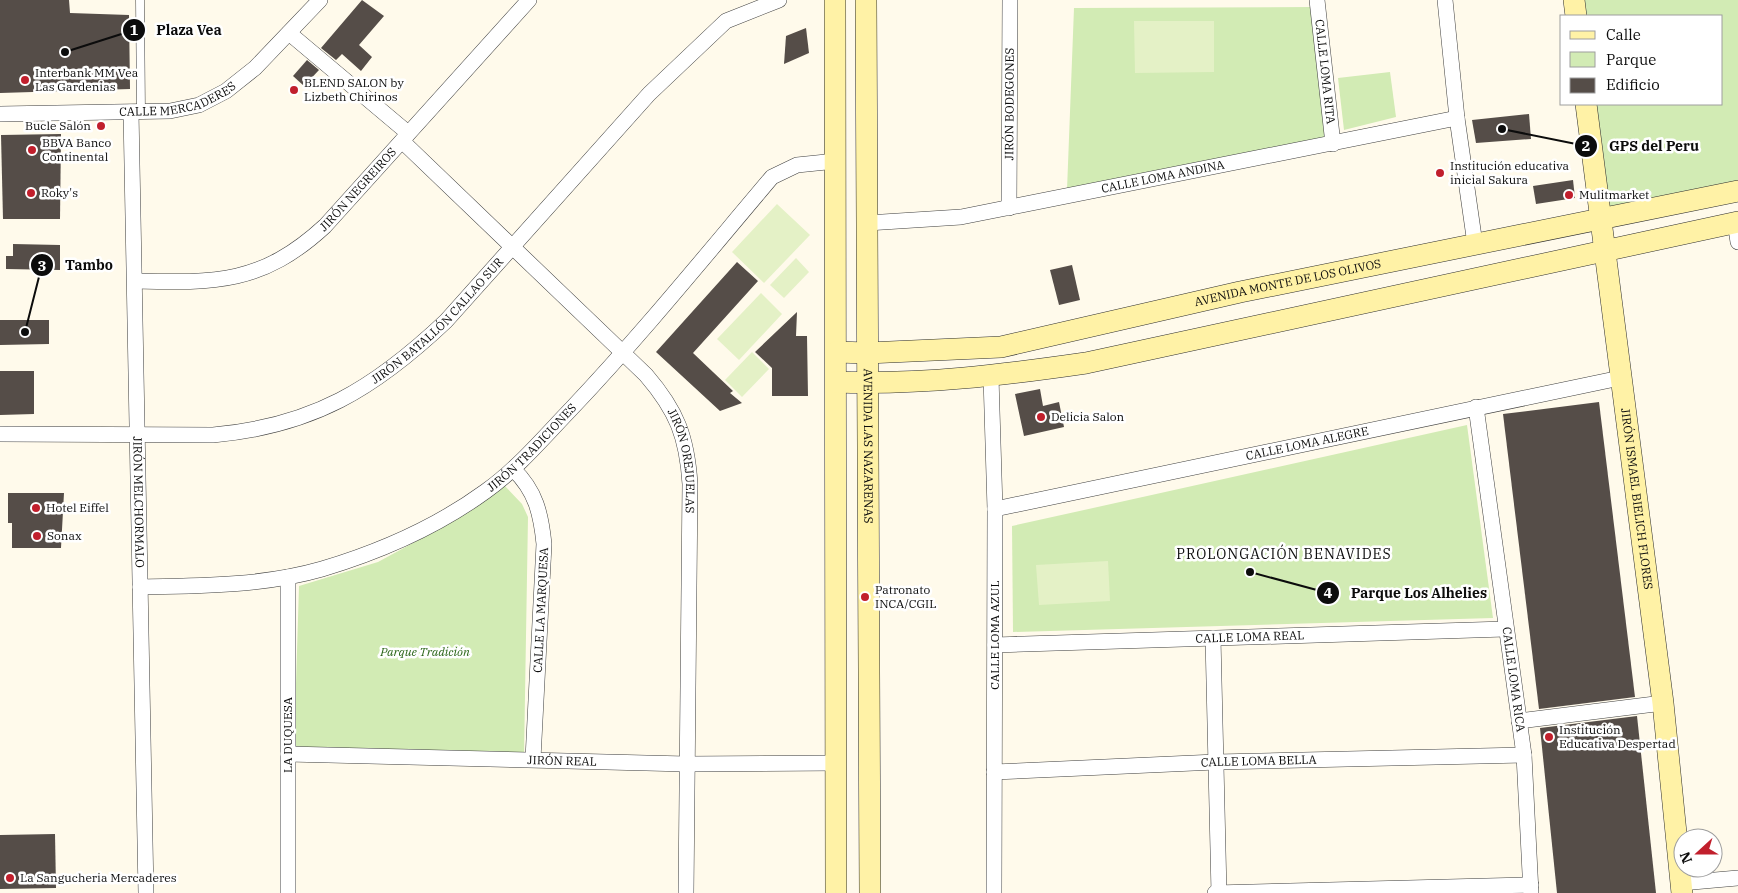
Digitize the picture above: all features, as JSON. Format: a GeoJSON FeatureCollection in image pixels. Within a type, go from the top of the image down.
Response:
{"type":"FeatureCollection","features":[{"type":"Feature","properties":{"kind":"street","name":"CALLE MERCADERES"},"geometry":{"type":"LineString","coordinates":[[0,114],[170,111],[199,105],[226,91],[255,68],[320,0]]}},
{"type":"Feature","properties":{"kind":"street","name":"JIRÓN NEGREIROS"},"geometry":{"type":"LineString","coordinates":[[135,281],[197,282],[236,277],[262,270],[308,242],[529,0]]}},
{"type":"Feature","properties":{"kind":"street","name":"JIRÓN BATALLÓN CALLAO SUR"},"geometry":{"type":"LineString","coordinates":[[0,434],[213,435],[240,432],[301,418],[335,404],[370,385],[410,356],[446,321],[649,94],[726,21],[779,0]]}},
{"type":"Feature","properties":{"kind":"street"},"geometry":{"type":"LineString","coordinates":[[835,0],[836,893]]}},
{"type":"Feature","properties":{"kind":"street","name":"AVENIDA LAS NAZARENAS"},"geometry":{"type":"LineString","coordinates":[[866,0],[870,893]]}},
{"type":"Feature","properties":{"kind":"street","name":"JIRÓN BODEGONES"},"geometry":{"type":"LineString","coordinates":[[1009,208],[1010,0]]}},
{"type":"Feature","properties":{"kind":"street","name":"CALLE LOMA RITA"},"geometry":{"type":"LineString","coordinates":[[1317,0],[1333,144]]}},
{"type":"Feature","properties":{"kind":"street"},"geometry":{"type":"LineString","coordinates":[[1444,0],[1457,118],[1475,244]]}},
{"type":"Feature","properties":{"kind":"street"},"geometry":{"type":"LineString","coordinates":[[1574,0],[1576,15]]}},
{"type":"Feature","properties":{"kind":"street","name":"JIRÓN OREJUELAS"},"geometry":{"type":"LineString","coordinates":[[289,33],[405,137],[512,246],[624,354],[664,396],[684,435],[688,458],[686,893]]}},
{"type":"Feature","properties":{"kind":"street","name":"JIRÓN ISMAEL BIELICH FLORES"},"geometry":{"type":"LineString","coordinates":[[1586,105],[1599,219],[1662,703],[1681,888]]}},
{"type":"Feature","properties":{"kind":"street","name":"JIRÓN MELCHORMALO"},"geometry":{"type":"LineString","coordinates":[[136,112],[135,281],[146,893]]}},
{"type":"Feature","properties":{"kind":"street","name":"CALLE LOMA ANDINA"},"geometry":{"type":"LineString","coordinates":[[867,222],[961,217],[1457,118]]}},
{"type":"Feature","properties":{"kind":"street","name":"JIRÓN TRADICIONES"},"geometry":{"type":"LineString","coordinates":[[140,587],[198,586],[288,577],[322,569],[355,557],[435,523],[487,491],[514,469],[624,354],[772,177],[797,164],[836,161]]}},
{"type":"Feature","properties":{"kind":"street","name":"AVENIDA MONTE DE LOS OLIVOS"},"geometry":{"type":"LineString","coordinates":[[836,352],[867,353],[1001,347],[1240,292],[1738,191]]}},
{"type":"Feature","properties":{"kind":"street"},"geometry":{"type":"LineString","coordinates":[[836,382],[868,384],[930,382],[990,377],[1086,363],[1604,250],[1737,228]]}},
{"type":"Feature","properties":{"kind":"street","name":"CALLE LOMA AZUL"},"geometry":{"type":"LineString","coordinates":[[990,377],[995,509],[994,893]]}},
{"type":"Feature","properties":{"kind":"street","name":"CALLE LOMA ALEGRE"},"geometry":{"type":"LineString","coordinates":[[995,509],[1620,378]]}},
{"type":"Feature","properties":{"kind":"street","name":"CALLE LOMA RICA"},"geometry":{"type":"LineString","coordinates":[[1476,407],[1505,629],[1524,755],[1531,889]]}},
{"type":"Feature","properties":{"kind":"street","name":"CALLE LA MARQUESA"},"geometry":{"type":"LineString","coordinates":[[514,469],[526,481],[535,497],[542,518],[544,544],[533,759]]}},
{"type":"Feature","properties":{"kind":"street","name":"LA DUQUESA"},"geometry":{"type":"LineString","coordinates":[[288,577],[288,893]]}},
{"type":"Feature","properties":{"kind":"street","name":"CALLE LOMA REAL"},"geometry":{"type":"LineString","coordinates":[[995,646],[1505,629]]}},
{"type":"Feature","properties":{"kind":"street"},"geometry":{"type":"LineString","coordinates":[[1213,638],[1219,893]]}},
{"type":"Feature","properties":{"kind":"street"},"geometry":{"type":"LineString","coordinates":[[1519,721],[1662,703]]}},
{"type":"Feature","properties":{"kind":"street","name":"JIRÓN REAL"},"geometry":{"type":"LineString","coordinates":[[288,754],[686,764],[836,764]]}},
{"type":"Feature","properties":{"kind":"street","name":"CALLE LOMA BELLA"},"geometry":{"type":"LineString","coordinates":[[994,772],[1216,762],[1524,755]]}},
{"type":"Feature","properties":{"kind":"street"},"geometry":{"type":"LineString","coordinates":[[1681,888],[1738,878]]}},
{"type":"Feature","properties":{"kind":"street"},"geometry":{"type":"LineString","coordinates":[[1215,893],[1531,889]]}},
{"type":"Feature","properties":{"kind":"lane"},"geometry":{"type":"LineString","coordinates":[[136,112],[140,0]]}},
{"type":"Feature","properties":{"kind":"green space"},"geometry":{"type":"Polygon","coordinates":[[[1578,0],[1738,0],[1738,181],[1604,210],[1591,105],[1723,105],[1723,15],[1580,15],[1578,0]]]}},
{"type":"Feature","properties":{"kind":"green space"},"geometry":{"type":"Polygon","coordinates":[[[1311,7],[1326,139],[1067,190],[1074,8],[1311,7]]]}},
{"type":"Feature","properties":{"kind":"green space"},"geometry":{"type":"Polygon","coordinates":[[[1134,21],[1214,21],[1214,72],[1135,73],[1134,21]]]}},
{"type":"Feature","properties":{"kind":"green space"},"geometry":{"type":"Polygon","coordinates":[[[1390,72],[1396,117],[1344,130],[1338,78],[1390,72]]]}},
{"type":"Feature","properties":{"kind":"green space"},"geometry":{"type":"Polygon","coordinates":[[[777,204],[810,235],[764,283],[732,252],[777,204]]]}},
{"type":"Feature","properties":{"kind":"green space"},"geometry":{"type":"Polygon","coordinates":[[[796,258],[809,272],[784,298],[770,285],[796,258]]]}},
{"type":"Feature","properties":{"kind":"green space"},"geometry":{"type":"Polygon","coordinates":[[[761,293],[782,314],[739,360],[717,339],[761,293]]]}},
{"type":"Feature","properties":{"kind":"green space"},"geometry":{"type":"Polygon","coordinates":[[[752,352],[769,369],[742,397],[725,380],[752,352]]]}},
{"type":"Feature","properties":{"kind":"green space"},"geometry":{"type":"Polygon","coordinates":[[[1467,425],[1493,618],[1013,632],[1012,526],[1467,425]]]}},
{"type":"Feature","properties":{"kind":"green space","name":"Parque Tradición"},"geometry":{"type":"Polygon","coordinates":[[[503,484],[522,504],[528,517],[524,755],[294,749],[299,586],[378,562],[446,525],[503,484]]]}},
{"type":"Feature","properties":{"kind":"green space"},"geometry":{"type":"Polygon","coordinates":[[[1108,561],[1110,601],[1039,605],[1036,565],[1108,561]]]}},
{"type":"Feature","properties":{"kind":"building"},"geometry":{"type":"Polygon","coordinates":[[[0,0],[69,0],[70,13],[129,15],[130,89],[0,93],[0,0]]]}},
{"type":"Feature","properties":{"kind":"building"},"geometry":{"type":"Polygon","coordinates":[[[362,0],[384,16],[359,45],[372,57],[361,71],[342,54],[336,60],[321,48],[362,0]]]}},
{"type":"Feature","properties":{"kind":"building"},"geometry":{"type":"Polygon","coordinates":[[[806,28],[809,53],[784,64],[786,36],[806,28]]]}},
{"type":"Feature","properties":{"kind":"building"},"geometry":{"type":"Polygon","coordinates":[[[307,60],[319,70],[304,86],[293,76],[307,60]]]}},
{"type":"Feature","properties":{"kind":"building"},"geometry":{"type":"Polygon","coordinates":[[[1529,114],[1531,139],[1476,143],[1472,120],[1529,114]]]}},
{"type":"Feature","properties":{"kind":"building","name":"Roky's"},"geometry":{"type":"Polygon","coordinates":[[[61,134],[60,219],[3,219],[1,135],[61,134]]]}},
{"type":"Feature","properties":{"kind":"building"},"geometry":{"type":"Polygon","coordinates":[[[1573,180],[1575,198],[1536,204],[1533,186],[1573,180]]]}},
{"type":"Feature","properties":{"kind":"building"},"geometry":{"type":"Polygon","coordinates":[[[13,244],[60,245],[60,270],[6,269],[6,256],[13,256],[13,244]]]}},
{"type":"Feature","properties":{"kind":"building"},"geometry":{"type":"Polygon","coordinates":[[[737,262],[758,281],[693,353],[733,391],[730,393],[742,403],[720,411],[656,352],[737,262]]]}},
{"type":"Feature","properties":{"kind":"building"},"geometry":{"type":"Polygon","coordinates":[[[1072,265],[1080,300],[1059,305],[1050,270],[1072,265]]]}},
{"type":"Feature","properties":{"kind":"building"},"geometry":{"type":"Polygon","coordinates":[[[797,312],[796,336],[807,336],[808,396],[772,396],[772,368],[755,352],[797,312]]]}},
{"type":"Feature","properties":{"kind":"building"},"geometry":{"type":"Polygon","coordinates":[[[0,320],[49,320],[49,344],[0,345],[0,320]]]}},
{"type":"Feature","properties":{"kind":"building"},"geometry":{"type":"Polygon","coordinates":[[[0,371],[34,371],[34,414],[0,415],[0,371]]]}},
{"type":"Feature","properties":{"kind":"building","name":"Delicia Salon"},"geometry":{"type":"Polygon","coordinates":[[[1040,389],[1043,406],[1059,402],[1064,427],[1024,436],[1015,394],[1040,389]]]}},
{"type":"Feature","properties":{"kind":"building"},"geometry":{"type":"Polygon","coordinates":[[[1599,402],[1635,697],[1539,709],[1503,414],[1599,402]]]}},
{"type":"Feature","properties":{"kind":"building"},"geometry":{"type":"Polygon","coordinates":[[[8,493],[64,493],[61,548],[12,548],[12,523],[8,523],[8,493]]]}},
{"type":"Feature","properties":{"kind":"building"},"geometry":{"type":"Polygon","coordinates":[[[1637,716],[1656,893],[1557,893],[1540,728],[1637,716]]]}},
{"type":"Feature","properties":{"kind":"building"},"geometry":{"type":"Polygon","coordinates":[[[55,834],[56,888],[0,889],[0,835],[55,834]]]}},
{"type":"Feature","properties":{"kind":"place","name":"Plaza Vea"},"geometry":{"type":"Point","coordinates":[65,52]}},
{"type":"Feature","properties":{"kind":"place","name":"Interbank MM Vea Las Gardenias"},"geometry":{"type":"Point","coordinates":[25,80]}},
{"type":"Feature","properties":{"kind":"place","name":"BLEND SALON by Lizbeth Chirinos"},"geometry":{"type":"Point","coordinates":[294,90]}},
{"type":"Feature","properties":{"kind":"place","name":"Bucle Salón"},"geometry":{"type":"Point","coordinates":[101,126]}},
{"type":"Feature","properties":{"kind":"place","name":"GPS del Peru"},"geometry":{"type":"Point","coordinates":[1502,129]}},
{"type":"Feature","properties":{"kind":"place","name":"BBVA Banco Continental"},"geometry":{"type":"Point","coordinates":[32,150]}},
{"type":"Feature","properties":{"kind":"place","name":"Institución educativa inicial Sakura"},"geometry":{"type":"Point","coordinates":[1440,173]}},
{"type":"Feature","properties":{"kind":"place","name":"Roky's"},"geometry":{"type":"Point","coordinates":[31,193]}},
{"type":"Feature","properties":{"kind":"place","name":"Mulitmarket"},"geometry":{"type":"Point","coordinates":[1569,195]}},
{"type":"Feature","properties":{"kind":"place","name":"Tambo"},"geometry":{"type":"Point","coordinates":[25,332]}},
{"type":"Feature","properties":{"kind":"place","name":"Delicia Salon"},"geometry":{"type":"Point","coordinates":[1041,417]}},
{"type":"Feature","properties":{"kind":"place","name":"Hotel Eiffel"},"geometry":{"type":"Point","coordinates":[36,508]}},
{"type":"Feature","properties":{"kind":"place","name":"Sonax"},"geometry":{"type":"Point","coordinates":[37,536]}},
{"type":"Feature","properties":{"kind":"place","name":"Parque Los Alhelies"},"geometry":{"type":"Point","coordinates":[1250,572]}},
{"type":"Feature","properties":{"kind":"place","name":"Patronato INCA/CGIL"},"geometry":{"type":"Point","coordinates":[865,597]}},
{"type":"Feature","properties":{"kind":"place","name":"Institución Educativa Despertad"},"geometry":{"type":"Point","coordinates":[1549,737]}},
{"type":"Feature","properties":{"kind":"place","name":"La Sangucheria Mercaderes"},"geometry":{"type":"Point","coordinates":[10,878]}},
{"type":"Feature","properties":{"kind":"district","name":"PROLONGACIÓN BENAVIDES"},"geometry":{"type":"Point","coordinates":[1284,554]}}]}
